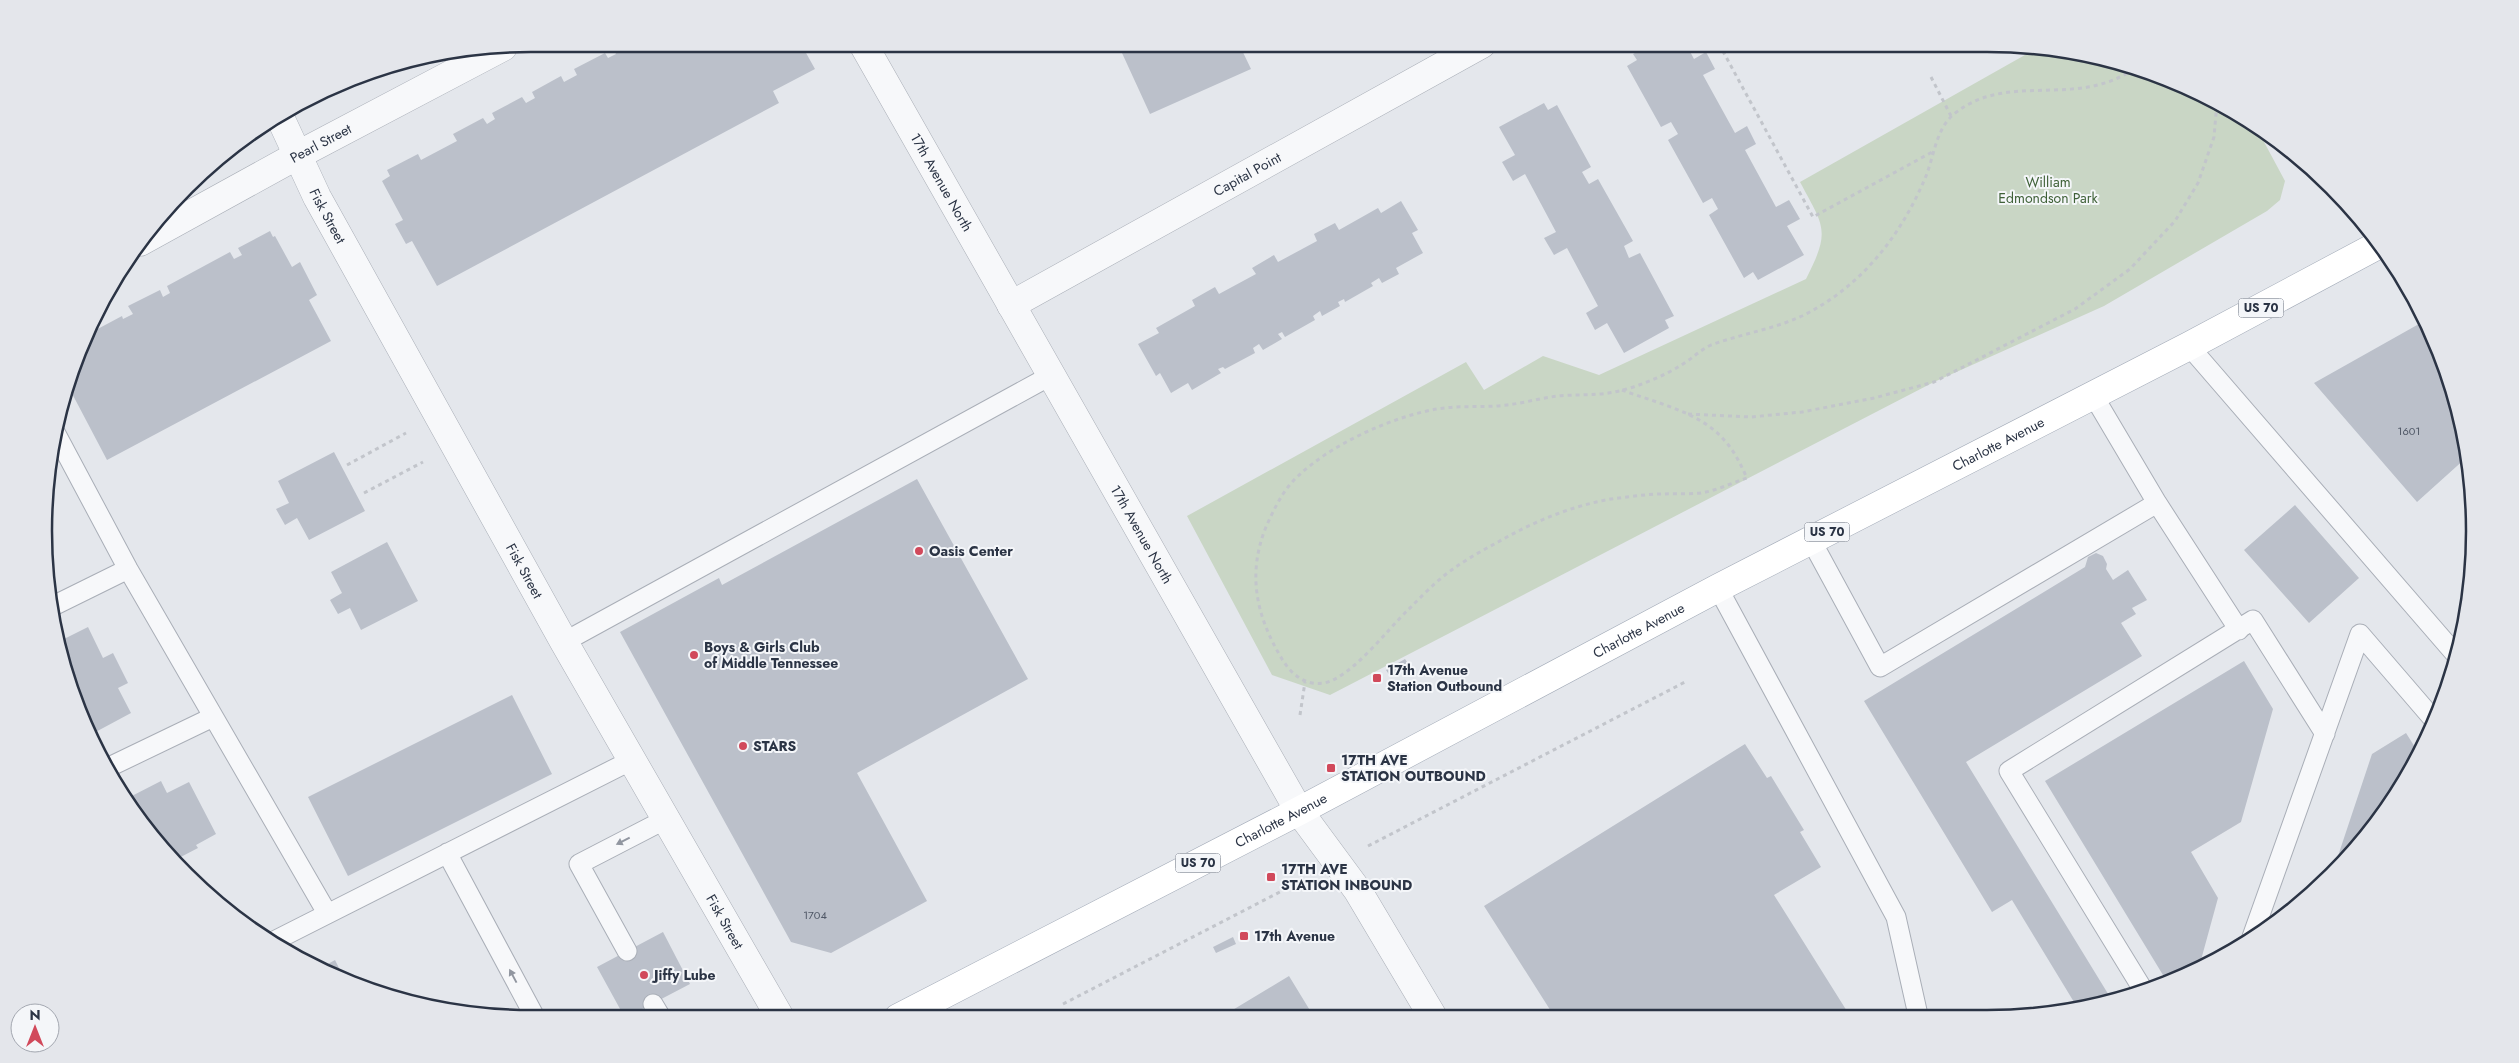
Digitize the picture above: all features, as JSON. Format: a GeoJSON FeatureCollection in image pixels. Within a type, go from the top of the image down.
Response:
{"type":"FeatureCollection","features":[{"type":"Feature","properties":{"kind":"main road","name":"Charlotte Avenue"},"geometry":{"type":"LineString","coordinates":[[913,1010],[1299,811],[1718,588],[2189,346],[2373,248]]}},
{"type":"Feature","properties":{"kind":"street","name":"17th Avenue North"},"geometry":{"type":"LineString","coordinates":[[868,52],[1299,811],[1358,891],[1429,1010]]}},
{"type":"Feature","properties":{"kind":"street","name":"Capital Point"},"geometry":{"type":"LineString","coordinates":[[1011,305],[1468,52]]}},
{"type":"Feature","properties":{"kind":"street","name":"Pearl Street"},"geometry":{"type":"LineString","coordinates":[[157,233],[485,55]]}},
{"type":"Feature","properties":{"kind":"street","name":"Fisk Street"},"geometry":{"type":"LineString","coordinates":[[283,122],[317,197],[564,642],[776,1010]]}},
{"type":"Feature","properties":{"kind":"lane"},"geometry":{"type":"LineString","coordinates":[[2189,346],[2451,649]]}},
{"type":"Feature","properties":{"kind":"lane"},"geometry":{"type":"LineString","coordinates":[[564,642],[1050,376]]}},
{"type":"Feature","properties":{"kind":"lane"},"geometry":{"type":"LineString","coordinates":[[2093,395],[2157,503],[2238,630]]}},
{"type":"Feature","properties":{"kind":"lane"},"geometry":{"type":"LineString","coordinates":[[61,444],[128,570],[327,914]]}},
{"type":"Feature","properties":{"kind":"lane"},"geometry":{"type":"LineString","coordinates":[[1811,540],[1880,667],[2157,503]]}},
{"type":"Feature","properties":{"kind":"lane"},"geometry":{"type":"LineString","coordinates":[[59,603],[128,570]]}},
{"type":"Feature","properties":{"kind":"lane"},"geometry":{"type":"LineString","coordinates":[[1718,588],[1896,917],[1917,1010]]}},
{"type":"Feature","properties":{"kind":"lane"},"geometry":{"type":"LineString","coordinates":[[2140,985],[2009,771],[2253,620],[2325,734]]}},
{"type":"Feature","properties":{"kind":"lane"},"geometry":{"type":"LineString","coordinates":[[2254,930],[2360,634],[2430,715]]}},
{"type":"Feature","properties":{"kind":"lane"},"geometry":{"type":"LineString","coordinates":[[114,765],[213,717]]}},
{"type":"Feature","properties":{"kind":"lane"},"geometry":{"type":"LineString","coordinates":[[279,938],[632,760]]}},
{"type":"Feature","properties":{"kind":"lane"},"geometry":{"type":"LineString","coordinates":[[627,951],[579,864],[666,819]]}},
{"type":"Feature","properties":{"kind":"lane"},"geometry":{"type":"LineString","coordinates":[[447,853],[531,1010]]}},
{"type":"Feature","properties":{"kind":"path"},"geometry":{"type":"LineString","coordinates":[[1723,52],[1813,217],[1934,150]]}},
{"type":"Feature","properties":{"kind":"path"},"geometry":{"type":"LineString","coordinates":[[1622,390],[1685,414],[1711,428],[1725,441],[1747,478],[1705,492],[1656,494],[1610,500],[1564,510],[1501,540],[1452,570],[1408,609],[1374,646],[1341,676],[1324,683],[1304,682],[1288,668],[1270,640],[1258,607],[1255,575],[1259,545],[1274,507],[1295,478],[1324,455],[1386,423],[1436,409],[1507,405],[1534,399],[1622,390],[1644,383],[1682,365],[1706,347],[1800,317],[1844,292],[1876,262],[1895,234],[1927,174],[1942,129],[1951,116],[1980,100],[2004,92],[2028,89],[2060,91],[2091,88],[2118,81],[2127,74]]}},
{"type":"Feature","properties":{"kind":"path"},"geometry":{"type":"LineString","coordinates":[[1931,77],[1951,116]]}},
{"type":"Feature","properties":{"kind":"path"},"geometry":{"type":"LineString","coordinates":[[1685,414],[1751,417],[1802,412],[1874,398],[1925,384],[2000,350],[2075,309],[2130,269],[2175,221],[2198,183],[2214,137],[2216,111]]}},
{"type":"Feature","properties":{"kind":"path"},"geometry":{"type":"LineString","coordinates":[[347,464],[408,432]]}},
{"type":"Feature","properties":{"kind":"path"},"geometry":{"type":"LineString","coordinates":[[364,492],[424,461]]}},
{"type":"Feature","properties":{"kind":"path"},"geometry":{"type":"LineString","coordinates":[[1063,1004],[1193,935],[1687,681]]}},
{"type":"Feature","properties":{"kind":"path"},"geometry":{"type":"LineString","coordinates":[[1300,715],[1304,682]]}},
{"type":"Feature","properties":{"kind":"green space","name":"William Edmondson Park"},"geometry":{"type":"Polygon","coordinates":[[[2026,55],[2081,62],[2111,69],[2171,89],[2199,102],[2263,139],[2285,181],[2280,200],[2267,211],[2104,306],[1934,382],[1330,695],[1272,675],[1187,516],[1466,362],[1484,390],[1543,356],[1599,375],[1806,279],[1819,250],[1821,229],[1815,209],[1800,182],[2026,55]]]}},
{"type":"Feature","properties":{"kind":"building"},"geometry":{"type":"Polygon","coordinates":[[[615,52],[805,52],[815,69],[773,91],[779,103],[437,286],[412,241],[406,244],[395,224],[403,220],[382,181],[390,176],[387,170],[418,154],[421,160],[457,141],[453,134],[483,118],[487,124],[495,119],[492,113],[522,97],[526,103],[535,98],[532,92],[561,76],[564,82],[577,75],[574,69],[605,53],[608,58],[616,54],[615,52]]]}},
{"type":"Feature","properties":{"kind":"building"},"geometry":{"type":"Polygon","coordinates":[[[1243,52],[1251,69],[1150,114],[1122,53],[1243,52]]]}},
{"type":"Feature","properties":{"kind":"building"},"geometry":{"type":"Polygon","coordinates":[[[1637,52],[1690,52],[1694,59],[1706,52],[1715,69],[1703,75],[1735,133],[1747,126],[1756,144],[1745,150],[1776,207],[1789,200],[1800,219],[1787,226],[1804,255],[1758,280],[1753,272],[1744,278],[1709,215],[1718,209],[1712,198],[1703,203],[1668,140],[1678,134],[1671,122],[1661,127],[1627,66],[1637,60],[1633,54],[1637,52]]]}},
{"type":"Feature","properties":{"kind":"building"},"geometry":{"type":"Polygon","coordinates":[[[1544,103],[1548,110],[1557,105],[1591,167],[1582,172],[1589,184],[1598,179],[1633,241],[1624,246],[1629,258],[1640,253],[1674,316],[1665,320],[1669,328],[1624,353],[1607,323],[1595,330],[1586,313],[1598,306],[1567,248],[1554,255],[1544,238],[1556,232],[1525,174],[1513,181],[1502,162],[1515,155],[1499,127],[1544,103]]]}},
{"type":"Feature","properties":{"kind":"building"},"geometry":{"type":"Polygon","coordinates":[[[1401,201],[1418,230],[1412,233],[1423,253],[1396,268],[1399,274],[1382,283],[1379,278],[1371,283],[1373,286],[1345,302],[1344,299],[1338,302],[1340,306],[1322,316],[1320,311],[1313,316],[1315,320],[1285,337],[1282,332],[1278,334],[1282,339],[1263,350],[1259,344],[1253,348],[1255,353],[1225,369],[1223,367],[1218,369],[1221,373],[1192,390],[1188,383],[1171,393],[1160,373],[1156,376],[1138,344],[1159,333],[1156,328],[1195,306],[1192,300],[1215,287],[1219,294],[1256,274],[1252,268],[1274,255],[1278,262],[1317,241],[1314,234],[1335,223],[1339,230],[1378,208],[1381,213],[1401,201]]]}},
{"type":"Feature","properties":{"kind":"building"},"geometry":{"type":"Polygon","coordinates":[[[270,231],[273,237],[275,236],[292,267],[300,262],[317,295],[309,300],[331,341],[107,460],[73,395],[89,348],[98,329],[122,316],[123,319],[133,314],[128,306],[160,290],[163,297],[170,293],[167,286],[230,252],[234,259],[242,255],[238,248],[270,231]]]}},
{"type":"Feature","properties":{"kind":"building"},"geometry":{"type":"Polygon","coordinates":[[[2419,324],[2441,378],[2450,408],[2461,462],[2417,502],[2314,383],[2419,324]]]}},
{"type":"Feature","properties":{"kind":"building"},"geometry":{"type":"Polygon","coordinates":[[[334,452],[365,511],[309,540],[297,518],[285,525],[276,509],[289,503],[278,481],[334,452]]]}},
{"type":"Feature","properties":{"kind":"building"},"geometry":{"type":"Polygon","coordinates":[[[917,479],[1028,679],[857,773],[927,901],[831,953],[791,942],[620,632],[719,578],[722,585],[917,479]]]}},
{"type":"Feature","properties":{"kind":"building"},"geometry":{"type":"Polygon","coordinates":[[[2295,505],[2359,578],[2309,623],[2244,550],[2295,505]]]}},
{"type":"Feature","properties":{"kind":"building"},"geometry":{"type":"Polygon","coordinates":[[[387,542],[418,601],[361,630],[350,608],[338,614],[330,600],[342,593],[331,572],[387,542]]]}},
{"type":"Feature","properties":{"kind":"building"},"geometry":{"type":"Polygon","coordinates":[[[2096,553],[2103,556],[2107,564],[2106,569],[2113,580],[2128,570],[2147,600],[2132,608],[2136,614],[2121,623],[2142,656],[1966,762],[2109,995],[2074,1002],[2012,900],[1992,912],[1864,701],[2085,567],[2088,557],[2096,553]]]}},
{"type":"Feature","properties":{"kind":"building"},"geometry":{"type":"Polygon","coordinates":[[[88,627],[103,658],[113,653],[128,683],[118,688],[131,713],[97,731],[78,685],[65,638],[88,627]]]}},
{"type":"Feature","properties":{"kind":"building"},"geometry":{"type":"Polygon","coordinates":[[[1405,659],[1409,665],[1390,676],[1386,670],[1405,659]]]}},
{"type":"Feature","properties":{"kind":"building"},"geometry":{"type":"Polygon","coordinates":[[[2244,661],[2273,709],[2241,822],[2191,852],[2218,898],[2201,960],[2164,977],[2045,781],[2244,661]]]}},
{"type":"Feature","properties":{"kind":"building"},"geometry":{"type":"Polygon","coordinates":[[[512,695],[552,774],[348,876],[308,797],[512,695]]]}},
{"type":"Feature","properties":{"kind":"building"},"geometry":{"type":"Polygon","coordinates":[[[2406,733],[2415,747],[2386,798],[2368,823],[2337,858],[2372,754],[2406,733]]]}},
{"type":"Feature","properties":{"kind":"building"},"geometry":{"type":"Polygon","coordinates":[[[1745,744],[1767,778],[1771,776],[1804,830],[1800,832],[1821,867],[1774,895],[1846,1010],[1550,1010],[1484,906],[1745,744]]]}},
{"type":"Feature","properties":{"kind":"building"},"geometry":{"type":"Polygon","coordinates":[[[161,781],[167,793],[189,782],[216,834],[196,845],[198,848],[181,857],[151,823],[132,796],[161,781]]]}},
{"type":"Feature","properties":{"kind":"building","name":"Jiffy Lube"},"geometry":{"type":"Polygon","coordinates":[[[663,932],[690,984],[640,1010],[621,1010],[597,967],[663,932]]]}},
{"type":"Feature","properties":{"kind":"building"},"geometry":{"type":"Polygon","coordinates":[[[1233,937],[1236,944],[1216,953],[1213,947],[1233,937]]]}},
{"type":"Feature","properties":{"kind":"building"},"geometry":{"type":"Polygon","coordinates":[[[335,960],[340,970],[327,964],[335,960]]]}},
{"type":"Feature","properties":{"kind":"building"},"geometry":{"type":"Polygon","coordinates":[[[1289,976],[1310,1010],[1233,1010],[1289,976]]]}},
{"type":"Feature","properties":{"kind":"place","name":"Oasis Center"},"geometry":{"type":"Point","coordinates":[919,551]}},
{"type":"Feature","properties":{"kind":"place","name":"Boys & Girls Club of Middle Tennessee"},"geometry":{"type":"Point","coordinates":[694,655]}},
{"type":"Feature","properties":{"kind":"place","name":"17th Avenue Station Outbound"},"geometry":{"type":"Point","coordinates":[1377,678]}},
{"type":"Feature","properties":{"kind":"place","name":"STARS"},"geometry":{"type":"Point","coordinates":[743,746]}},
{"type":"Feature","properties":{"kind":"place","name":"17TH AVE STATION OUTBOUND"},"geometry":{"type":"Point","coordinates":[1331,768]}},
{"type":"Feature","properties":{"kind":"place","name":"17TH AVE STATION INBOUND"},"geometry":{"type":"Point","coordinates":[1271,877]}},
{"type":"Feature","properties":{"kind":"place","name":"17th Avenue"},"geometry":{"type":"Point","coordinates":[1244,936]}},
{"type":"Feature","properties":{"kind":"place","name":"Jiffy Lube"},"geometry":{"type":"Point","coordinates":[644,975]}}]}
